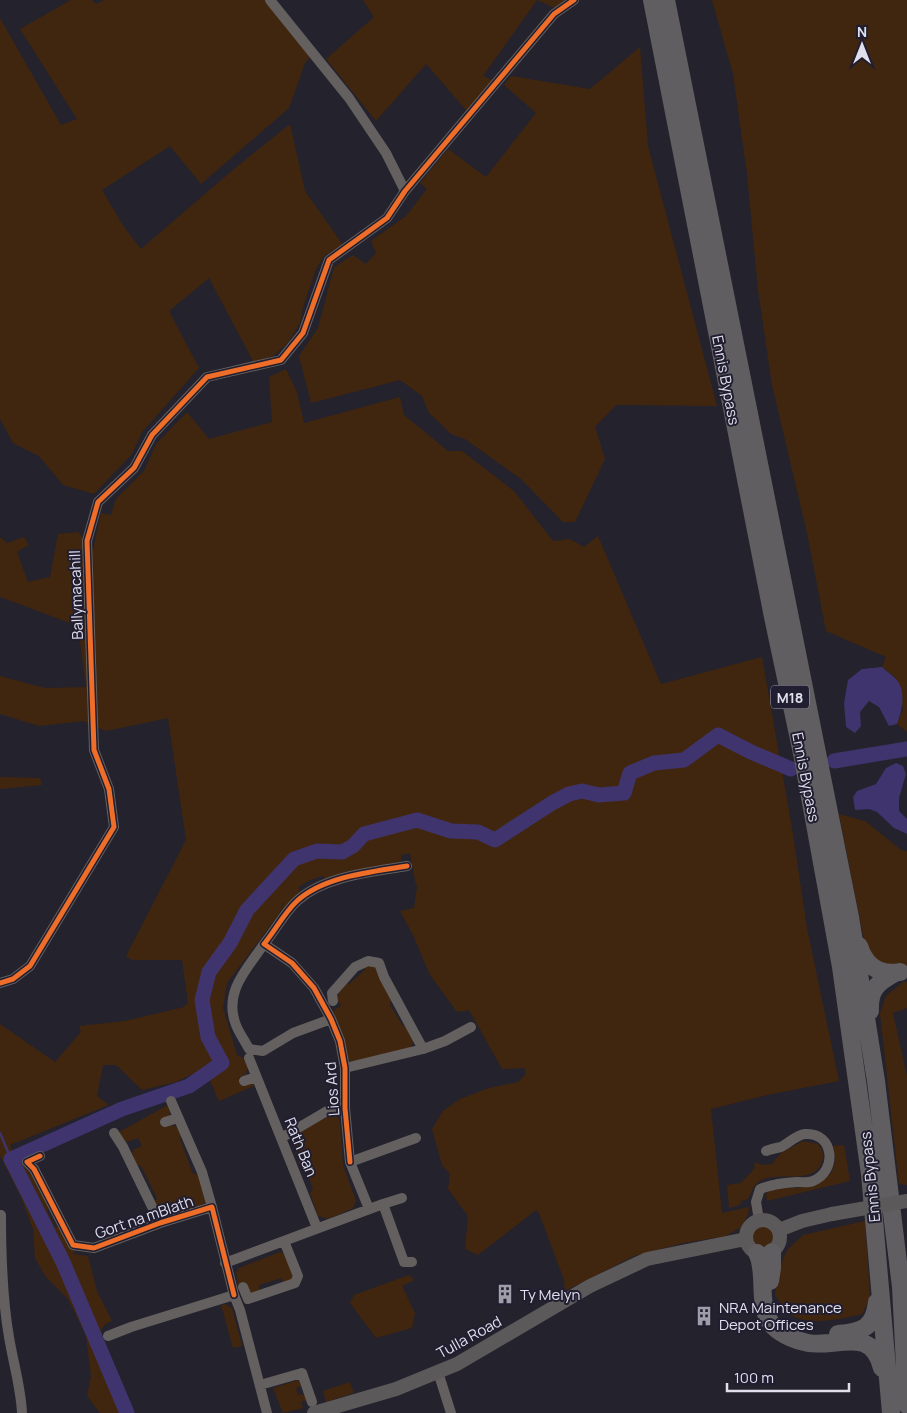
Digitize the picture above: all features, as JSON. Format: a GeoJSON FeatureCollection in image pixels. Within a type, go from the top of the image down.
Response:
{"type":"FeatureCollection","features":[{"type":"Feature","properties":{"kind":"highway","name":"Ennis Bypass"},"geometry":{"type":"LineString","coordinates":[[652,0],[803,762],[841,967],[870,1174],[880,1282],[896,1406]]}},
{"type":"Feature","properties":{"kind":"highway","name":"Ennis Bypass"},"geometry":{"type":"LineString","coordinates":[[666,0],[850,917],[876,1081],[901,1287],[896,1406]]}},
{"type":"Feature","properties":{"kind":"highway"},"geometry":{"type":"LineString","coordinates":[[850,917],[866,961],[872,967],[886,973],[901,972]]}},
{"type":"Feature","properties":{"kind":"highway"},"geometry":{"type":"LineString","coordinates":[[876,1081],[870,1000],[873,990],[878,983],[901,972]]}},
{"type":"Feature","properties":{"kind":"highway"},"geometry":{"type":"LineString","coordinates":[[764,1253],[772,1268],[769,1296],[774,1316],[781,1325],[796,1333],[810,1336],[844,1334],[867,1328],[872,1322],[876,1310],[880,1282]]}},
{"type":"Feature","properties":{"kind":"highway"},"geometry":{"type":"LineString","coordinates":[[764,1253],[760,1262],[762,1294],[766,1311],[774,1326],[794,1339],[810,1344],[854,1341],[874,1348],[896,1406]]}},
{"type":"Feature","properties":{"kind":"main road"},"geometry":{"type":"LineString","coordinates":[[779,1230],[802,1221],[832,1214],[907,1202]]}},
{"type":"Feature","properties":{"kind":"main road"},"geometry":{"type":"LineString","coordinates":[[759,1220],[769,1221],[779,1230],[781,1236],[779,1244],[764,1253],[748,1246],[746,1239],[747,1231],[751,1225],[759,1220]]}},
{"type":"Feature","properties":{"kind":"main road","name":"Tulla Road"},"geometry":{"type":"LineString","coordinates":[[313,1407],[396,1389],[457,1364],[590,1286],[647,1259],[746,1239]]}},
{"type":"Feature","properties":{"kind":"street"},"geometry":{"type":"LineString","coordinates":[[270,0],[349,98],[386,153],[404,191]]}},
{"type":"Feature","properties":{"kind":"street","name":"Ballymacahill"},"geometry":{"type":"LineString","coordinates":[[0,984],[13,979],[30,966],[114,826],[108,789],[94,750],[87,541],[98,502],[134,468],[152,435],[207,377],[281,360],[304,333],[329,260],[387,218],[404,191],[554,14],[574,0]]}},
{"type":"Feature","properties":{"kind":"street"},"geometry":{"type":"LineString","coordinates":[[331,1019],[293,1033],[263,1051],[249,1049],[236,1024],[231,1006],[236,984],[296,902],[313,889],[362,873],[406,866]]}},
{"type":"Feature","properties":{"kind":"street","name":"Lios Ard"},"geometry":{"type":"LineString","coordinates":[[264,944],[292,963],[314,988],[331,1019],[340,1041],[345,1068],[345,1108],[350,1162],[369,1209]]}},
{"type":"Feature","properties":{"kind":"street"},"geometry":{"type":"LineString","coordinates":[[333,1001],[332,993],[355,967],[368,961],[379,963],[384,977],[423,1049]]}},
{"type":"Feature","properties":{"kind":"street","name":"Lios Ard"},"geometry":{"type":"LineString","coordinates":[[345,1068],[423,1049],[445,1041],[470,1027]]}},
{"type":"Feature","properties":{"kind":"street","name":"Rath Ban"},"geometry":{"type":"LineString","coordinates":[[249,1058],[317,1228]]}},
{"type":"Feature","properties":{"kind":"street"},"geometry":{"type":"LineString","coordinates":[[244,1081],[256,1076]]}},
{"type":"Feature","properties":{"kind":"street","name":"Gort na mBlath"},"geometry":{"type":"LineString","coordinates":[[171,1101],[202,1172],[267,1413]]}},
{"type":"Feature","properties":{"kind":"street","name":"Lios Ard"},"geometry":{"type":"LineString","coordinates":[[281,1138],[327,1111],[345,1108]]}},
{"type":"Feature","properties":{"kind":"street"},"geometry":{"type":"LineString","coordinates":[[165,1122],[178,1118]]}},
{"type":"Feature","properties":{"kind":"street","name":"Gort na mBlath"},"geometry":{"type":"LineString","coordinates":[[114,1133],[127,1145],[160,1223]]}},
{"type":"Feature","properties":{"kind":"street"},"geometry":{"type":"LineString","coordinates":[[759,1220],[756,1202],[760,1188],[771,1184],[812,1181],[824,1174],[829,1163],[830,1148],[825,1142],[812,1135],[804,1134],[781,1146],[766,1151]]}},
{"type":"Feature","properties":{"kind":"street"},"geometry":{"type":"LineString","coordinates":[[350,1162],[416,1138]]}},
{"type":"Feature","properties":{"kind":"street","name":"Gort na mBlath"},"geometry":{"type":"LineString","coordinates":[[40,1156],[27,1162],[34,1169],[72,1245],[94,1248],[160,1223],[212,1207]]}},
{"type":"Feature","properties":{"kind":"street"},"geometry":{"type":"LineString","coordinates":[[225,1263],[402,1198]]}},
{"type":"Feature","properties":{"kind":"street"},"geometry":{"type":"LineString","coordinates":[[383,1204],[404,1262],[412,1262]]}},
{"type":"Feature","properties":{"kind":"street"},"geometry":{"type":"LineString","coordinates":[[1,1215],[1,1274],[8,1336],[22,1401],[22,1413]]}},
{"type":"Feature","properties":{"kind":"street"},"geometry":{"type":"LineString","coordinates":[[284,1241],[298,1276],[306,1284]]}},
{"type":"Feature","properties":{"kind":"street"},"geometry":{"type":"LineString","coordinates":[[243,1287],[248,1299],[295,1283],[298,1276]]}},
{"type":"Feature","properties":{"kind":"street"},"geometry":{"type":"LineString","coordinates":[[108,1336],[131,1327],[234,1296]]}},
{"type":"Feature","properties":{"kind":"street"},"geometry":{"type":"LineString","coordinates":[[438,1372],[451,1413]]}},
{"type":"Feature","properties":{"kind":"street"},"geometry":{"type":"LineString","coordinates":[[260,1385],[302,1373],[313,1407]]}},
{"type":"Feature","properties":{"kind":"shaded area"},"geometry":{"type":"Polygon","coordinates":[[[71,0],[92,0],[96,4],[104,0],[266,0],[310,57],[305,63],[289,108],[201,184],[170,146],[102,190],[124,227],[141,249],[234,169],[290,124],[305,191],[343,245],[324,256],[316,269],[303,307],[300,323],[287,344],[273,356],[254,363],[209,278],[169,311],[199,368],[142,432],[132,454],[94,494],[63,485],[39,456],[13,443],[0,419],[0,18],[61,125],[77,119],[20,29],[71,0]]]}},
{"type":"Feature","properties":{"kind":"shaded area"},"geometry":{"type":"Polygon","coordinates":[[[363,0],[537,0],[483,76],[492,80],[467,111],[426,64],[376,121],[326,59],[374,17],[363,0]]]}},
{"type":"Feature","properties":{"kind":"shaded area"},"geometry":{"type":"Polygon","coordinates":[[[537,0],[565,0],[555,8],[537,0]]]}},
{"type":"Feature","properties":{"kind":"shaded area"},"geometry":{"type":"Polygon","coordinates":[[[712,0],[907,0],[907,732],[897,724],[903,709],[896,678],[882,667],[886,657],[826,631],[807,533],[772,385],[758,290],[747,174],[733,74],[712,0]]]}},
{"type":"Feature","properties":{"kind":"shaded area"},"geometry":{"type":"Polygon","coordinates":[[[640,47],[648,146],[717,406],[616,405],[595,427],[605,459],[575,522],[563,522],[521,479],[465,439],[451,434],[429,413],[422,396],[400,380],[311,403],[299,356],[318,328],[334,267],[353,255],[366,264],[376,253],[371,241],[406,216],[427,189],[420,183],[448,149],[486,177],[536,113],[504,85],[511,76],[590,89],[640,47]]]}},
{"type":"Feature","properties":{"kind":"shaded area"},"geometry":{"type":"Polygon","coordinates":[[[286,369],[297,392],[304,423],[400,397],[404,415],[448,451],[462,451],[514,491],[553,541],[570,539],[584,547],[598,536],[661,684],[762,657],[792,828],[807,928],[839,1081],[767,1095],[711,1109],[722,1213],[749,1207],[748,1215],[741,1227],[726,1236],[683,1243],[634,1256],[565,1291],[564,1280],[539,1213],[536,1210],[478,1255],[465,1249],[468,1216],[448,1189],[450,1174],[442,1165],[432,1129],[443,1111],[460,1099],[489,1088],[518,1082],[525,1075],[525,1068],[502,1069],[469,1010],[457,1012],[430,975],[413,935],[400,911],[414,908],[417,887],[410,853],[401,855],[401,860],[396,864],[328,880],[323,876],[310,880],[299,887],[300,894],[281,912],[285,898],[279,914],[227,983],[223,1008],[237,1055],[243,1058],[248,1066],[246,1074],[238,1078],[243,1085],[252,1083],[254,1086],[219,1101],[209,1078],[218,1074],[213,1064],[176,1082],[142,1090],[116,1065],[103,1065],[97,1096],[109,1105],[10,1145],[69,1274],[18,1160],[43,1149],[43,1151],[22,1162],[49,1207],[47,1211],[55,1227],[59,1227],[68,1246],[75,1251],[73,1254],[88,1256],[97,1291],[112,1321],[105,1325],[101,1333],[106,1345],[103,1348],[132,1413],[100,1413],[87,1396],[91,1376],[86,1336],[68,1299],[46,1277],[35,1258],[33,1229],[21,1197],[0,1156],[0,1024],[55,1062],[81,1032],[79,1026],[125,1021],[184,1007],[188,1003],[182,960],[132,960],[126,956],[186,840],[168,718],[106,731],[84,721],[39,726],[0,714],[0,676],[45,688],[86,687],[78,626],[0,597],[0,537],[7,543],[24,537],[29,545],[17,552],[28,582],[50,577],[58,534],[78,532],[93,550],[101,513],[111,515],[116,499],[144,471],[156,444],[187,412],[209,439],[272,422],[269,377],[286,369]]]}},
{"type":"Feature","properties":{"kind":"shaded area"},"geometry":{"type":"Polygon","coordinates":[[[882,667],[895,678],[901,688],[902,706],[897,724],[889,726],[879,707],[869,701],[860,712],[861,726],[855,733],[846,727],[844,703],[848,680],[862,669],[882,667]]]}},
{"type":"Feature","properties":{"kind":"shaded area"},"geometry":{"type":"Polygon","coordinates":[[[896,763],[903,766],[906,774],[899,798],[899,811],[907,819],[907,834],[894,828],[877,812],[869,809],[855,810],[853,797],[857,791],[876,784],[886,768],[896,763]]]}},
{"type":"Feature","properties":{"kind":"shaded area"},"geometry":{"type":"Polygon","coordinates":[[[0,777],[40,778],[42,785],[0,789],[0,777]]]}},
{"type":"Feature","properties":{"kind":"shaded area"},"geometry":{"type":"Polygon","coordinates":[[[839,814],[865,821],[901,850],[907,851],[907,966],[889,967],[879,963],[866,951],[839,814]]]}},
{"type":"Feature","properties":{"kind":"shaded area"},"geometry":{"type":"Polygon","coordinates":[[[368,964],[376,966],[391,999],[390,1005],[403,1026],[408,1027],[413,1042],[410,1048],[357,1062],[350,1061],[346,1056],[344,1041],[333,1011],[341,1006],[337,999],[346,982],[349,984],[365,970],[364,967],[368,964]]]}},
{"type":"Feature","properties":{"kind":"shaded area"},"geometry":{"type":"Polygon","coordinates":[[[903,982],[907,982],[907,1008],[893,1013],[907,1076],[907,1185],[899,1184],[880,1013],[886,996],[903,982]]]}},
{"type":"Feature","properties":{"kind":"shaded area"},"geometry":{"type":"Polygon","coordinates":[[[168,1105],[171,1109],[169,1116],[159,1121],[162,1127],[176,1126],[181,1134],[180,1139],[193,1174],[198,1174],[206,1197],[205,1203],[201,1206],[170,1216],[164,1215],[158,1209],[155,1201],[157,1198],[141,1166],[136,1165],[132,1157],[133,1150],[142,1146],[138,1138],[127,1142],[122,1140],[119,1132],[168,1105]]]}},
{"type":"Feature","properties":{"kind":"shaded area"},"geometry":{"type":"Polygon","coordinates":[[[333,1114],[338,1117],[340,1123],[343,1165],[356,1201],[353,1208],[329,1219],[318,1216],[310,1193],[313,1189],[305,1167],[300,1167],[292,1142],[297,1133],[333,1114]]]}},
{"type":"Feature","properties":{"kind":"shaded area"},"geometry":{"type":"Polygon","coordinates":[[[803,1141],[818,1144],[822,1150],[823,1159],[817,1170],[803,1176],[766,1178],[756,1184],[748,1199],[741,1201],[740,1205],[729,1208],[727,1185],[741,1183],[754,1169],[755,1162],[762,1165],[772,1164],[781,1153],[803,1141]]]}},
{"type":"Feature","properties":{"kind":"shaded area"},"geometry":{"type":"Polygon","coordinates":[[[844,1145],[850,1181],[767,1201],[766,1194],[770,1189],[797,1188],[816,1184],[823,1180],[830,1174],[834,1166],[833,1146],[844,1145]]]}},
{"type":"Feature","properties":{"kind":"shaded area"},"geometry":{"type":"Polygon","coordinates":[[[865,1221],[870,1298],[862,1314],[835,1320],[815,1321],[797,1318],[789,1314],[775,1295],[777,1274],[787,1250],[803,1235],[865,1221]]]}},
{"type":"Feature","properties":{"kind":"shaded area"},"geometry":{"type":"Polygon","coordinates":[[[763,1225],[771,1228],[774,1236],[771,1244],[763,1247],[755,1244],[752,1236],[755,1228],[763,1225]]]}},
{"type":"Feature","properties":{"kind":"shaded area"},"geometry":{"type":"Polygon","coordinates":[[[280,1252],[285,1254],[293,1273],[291,1281],[284,1284],[281,1278],[259,1285],[259,1290],[253,1294],[248,1291],[246,1283],[238,1285],[236,1272],[239,1268],[280,1252]]]}},
{"type":"Feature","properties":{"kind":"shaded area"},"geometry":{"type":"Polygon","coordinates":[[[409,1275],[414,1280],[402,1286],[415,1313],[412,1328],[376,1338],[350,1303],[354,1295],[409,1275]]]}},
{"type":"Feature","properties":{"kind":"shaded area"},"geometry":{"type":"Polygon","coordinates":[[[225,1304],[232,1308],[242,1346],[233,1348],[221,1305],[225,1304]]]}},
{"type":"Feature","properties":{"kind":"shaded area"},"geometry":{"type":"Polygon","coordinates":[[[299,1380],[301,1386],[296,1388],[298,1395],[305,1394],[307,1400],[301,1402],[303,1408],[283,1413],[273,1388],[299,1380]]]}},
{"type":"Feature","properties":{"kind":"shaded area"},"geometry":{"type":"Polygon","coordinates":[[[350,1382],[354,1393],[326,1402],[323,1391],[350,1382]]]}},
{"type":"Feature","properties":{"kind":"waterway"},"geometry":{"type":"LineString","coordinates":[[127,1413],[63,1262],[11,1159],[122,1109],[189,1086],[222,1063],[208,1037],[202,1000],[209,972],[230,943],[247,910],[294,859],[317,851],[342,852],[353,846],[364,834],[417,820],[451,831],[478,832],[495,840],[569,794],[582,791],[599,795],[624,793],[630,773],[654,763],[684,760],[718,735],[791,769]]}},
{"type":"Feature","properties":{"kind":"waterway"},"geometry":{"type":"LineString","coordinates":[[834,761],[907,749]]}},
{"type":"Feature","properties":{"kind":"waterway"},"geometry":{"type":"LineString","coordinates":[[0,1133],[11,1159]]}},
{"type":"Feature","properties":{"kind":"cycle path"},"geometry":{"type":"LineString","coordinates":[[0,983],[13,979],[30,966],[114,827],[109,789],[94,750],[87,541],[98,502],[134,468],[152,435],[207,377],[281,360],[303,333],[329,260],[387,218],[405,191],[554,14],[574,0]]}},
{"type":"Feature","properties":{"kind":"cycle path"},"geometry":{"type":"LineString","coordinates":[[350,1162],[345,1108],[345,1068],[340,1041],[331,1019],[314,988],[292,963],[264,944],[292,906],[308,893],[349,876],[407,866]]}},
{"type":"Feature","properties":{"kind":"cycle path"},"geometry":{"type":"LineString","coordinates":[[40,1156],[27,1162],[34,1169],[73,1245],[94,1248],[160,1223],[212,1207],[234,1295]]}},
{"type":"Feature","properties":{"kind":"place","name":"Ty Melyn"},"geometry":{"type":"Point","coordinates":[505,1294]}},
{"type":"Feature","properties":{"kind":"place","name":"NRA Maintenance Depot Offices"},"geometry":{"type":"Point","coordinates":[704,1316]}}]}
